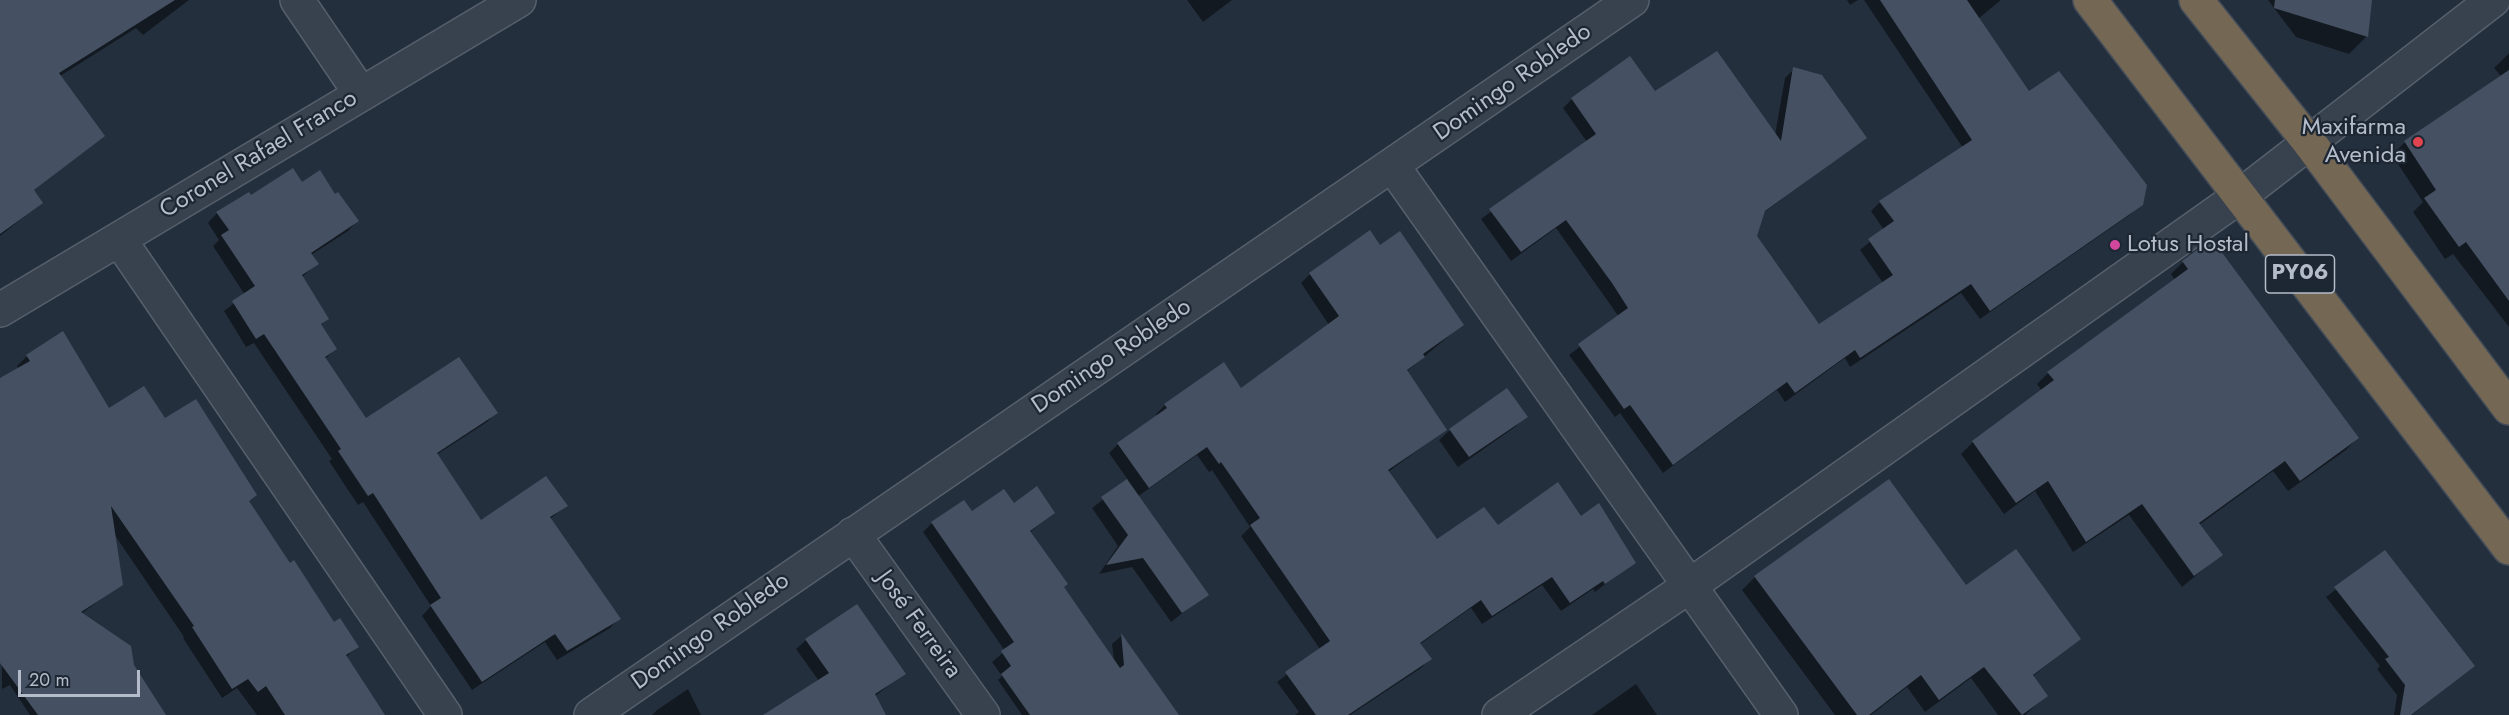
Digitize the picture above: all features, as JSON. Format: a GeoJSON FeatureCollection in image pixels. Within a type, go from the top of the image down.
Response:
{"type":"FeatureCollection","features":[{"type":"Feature","properties":{"kind":"highway","name":"PY06"},"geometry":{"type":"LineString","coordinates":[[2090,0],[2509,548]]}},
{"type":"Feature","properties":{"kind":"highway"},"geometry":{"type":"LineString","coordinates":[[2196,0],[2309,142],[2509,408]]}},
{"type":"Feature","properties":{"kind":"street"},"geometry":{"type":"LineString","coordinates":[[297,0],[361,94]]}},
{"type":"Feature","properties":{"kind":"street","name":"Coronel Rafael Franco"},"geometry":{"type":"LineString","coordinates":[[0,310],[519,0]]}},
{"type":"Feature","properties":{"kind":"street","name":"Domingo Robledo"},"geometry":{"type":"LineString","coordinates":[[591,715],[1632,0]]}},
{"type":"Feature","properties":{"kind":"street"},"geometry":{"type":"LineString","coordinates":[[1500,715],[1688,586],[2240,196],[2493,0]]}},
{"type":"Feature","properties":{"kind":"street"},"geometry":{"type":"LineString","coordinates":[[1392,165],[1781,715]]}},
{"type":"Feature","properties":{"kind":"street"},"geometry":{"type":"LineString","coordinates":[[119,239],[445,715]]}},
{"type":"Feature","properties":{"kind":"street","name":"José Ferreira"},"geometry":{"type":"LineString","coordinates":[[853,534],[983,715]]}},
{"type":"Feature","properties":{"kind":"building"},"geometry":{"type":"Polygon","coordinates":[[[0,0],[175,0],[59,73],[105,136],[34,190],[43,203],[0,234],[0,0]]]}},
{"type":"Feature","properties":{"kind":"building"},"geometry":{"type":"Polygon","coordinates":[[[1880,0],[1967,0],[2029,91],[2059,71],[2147,185],[2143,205],[1990,311],[1971,284],[1860,358],[1855,350],[1795,393],[1787,382],[1673,465],[1630,405],[1624,409],[1578,344],[1628,308],[1612,283],[1566,220],[1521,252],[1489,209],[1596,134],[1571,98],[1630,56],[1655,91],[1717,51],[1781,141],[1793,67],[1822,75],[1867,138],[1765,211],[1757,236],[1819,324],[1893,275],[1868,239],[1894,221],[1879,201],[1972,140],[1880,0]]]}},
{"type":"Feature","properties":{"kind":"building"},"geometry":{"type":"Polygon","coordinates":[[[2275,0],[2372,0],[2368,37],[2274,8],[2275,0]]]}},
{"type":"Feature","properties":{"kind":"building"},"geometry":{"type":"Polygon","coordinates":[[[2509,70],[2509,301],[2466,242],[2459,247],[2424,198],[2436,190],[2404,141],[2509,70]]]}},
{"type":"Feature","properties":{"kind":"building"},"geometry":{"type":"Polygon","coordinates":[[[293,168],[302,182],[320,170],[335,194],[338,192],[359,221],[311,253],[319,264],[302,275],[329,319],[321,324],[337,349],[325,357],[366,418],[459,357],[498,413],[437,453],[481,520],[546,476],[568,506],[550,517],[621,619],[567,651],[555,634],[482,682],[430,605],[441,598],[373,493],[368,496],[338,451],[341,449],[264,334],[256,339],[232,301],[255,286],[221,235],[229,230],[216,212],[249,192],[251,195],[293,168]]]}},
{"type":"Feature","properties":{"kind":"building"},"geometry":{"type":"Polygon","coordinates":[[[1370,230],[1380,245],[1400,231],[1464,325],[1423,354],[1425,357],[1407,370],[1447,430],[1388,470],[1437,539],[1484,507],[1498,525],[1558,482],[1581,516],[1599,503],[1636,563],[1605,584],[1603,581],[1570,603],[1552,577],[1492,616],[1481,600],[1420,643],[1432,659],[1348,715],[1316,715],[1285,672],[1330,641],[1250,525],[1260,518],[1221,462],[1219,464],[1207,447],[1149,488],[1117,443],[1167,408],[1164,404],[1224,362],[1241,388],[1339,316],[1309,273],[1370,230]]]}},
{"type":"Feature","properties":{"kind":"building"},"geometry":{"type":"Polygon","coordinates":[[[2212,239],[2359,438],[2300,481],[2285,461],[2199,523],[2223,555],[2194,576],[2142,504],[2086,542],[2048,481],[2016,503],[1972,441],[2054,380],[2047,372],[2188,269],[2182,261],[2212,239]]]}},
{"type":"Feature","properties":{"kind":"building"},"geometry":{"type":"Polygon","coordinates":[[[63,331],[109,408],[144,386],[165,418],[196,399],[257,495],[249,501],[290,563],[294,560],[334,622],[340,618],[359,647],[346,655],[385,715],[285,715],[266,686],[258,692],[248,679],[232,689],[192,627],[194,626],[111,506],[123,585],[81,612],[131,646],[134,665],[166,715],[38,715],[0,663],[0,378],[30,361],[26,355],[63,331]]]}},
{"type":"Feature","properties":{"kind":"building"},"geometry":{"type":"Polygon","coordinates":[[[1507,388],[1528,417],[1469,457],[1449,429],[1507,388]]]}},
{"type":"Feature","properties":{"kind":"building"},"geometry":{"type":"Polygon","coordinates":[[[1127,479],[1209,595],[1182,613],[1143,558],[1106,565],[1128,535],[1101,497],[1127,479]]]}},
{"type":"Feature","properties":{"kind":"building"},"geometry":{"type":"Polygon","coordinates":[[[1889,479],[1966,585],[2016,549],[2081,639],[2033,675],[2048,696],[2022,715],[1984,667],[1939,700],[1921,675],[1869,715],[1857,715],[1754,576],[1889,479]]]}},
{"type":"Feature","properties":{"kind":"building"},"geometry":{"type":"Polygon","coordinates":[[[1037,486],[1055,513],[1030,531],[1068,584],[1064,587],[1120,668],[1124,665],[1121,633],[1179,715],[1030,715],[1001,674],[1011,666],[1001,651],[1014,642],[931,522],[964,500],[972,511],[1004,489],[1014,503],[1037,486]]]}},
{"type":"Feature","properties":{"kind":"building"},"geometry":{"type":"Polygon","coordinates":[[[2385,550],[2475,666],[2411,715],[2400,715],[2405,685],[2385,659],[2389,657],[2334,587],[2385,550]]]}},
{"type":"Feature","properties":{"kind":"building"},"geometry":{"type":"Polygon","coordinates":[[[857,604],[906,674],[875,694],[886,715],[763,715],[829,673],[805,639],[857,604]]]}},
{"type":"Feature","properties":{"kind":"place","name":"Maxifarma Avenida"},"geometry":{"type":"Point","coordinates":[2418,142]}},
{"type":"Feature","properties":{"kind":"place","name":"Lotus Hostal"},"geometry":{"type":"Point","coordinates":[2115,245]}}]}
